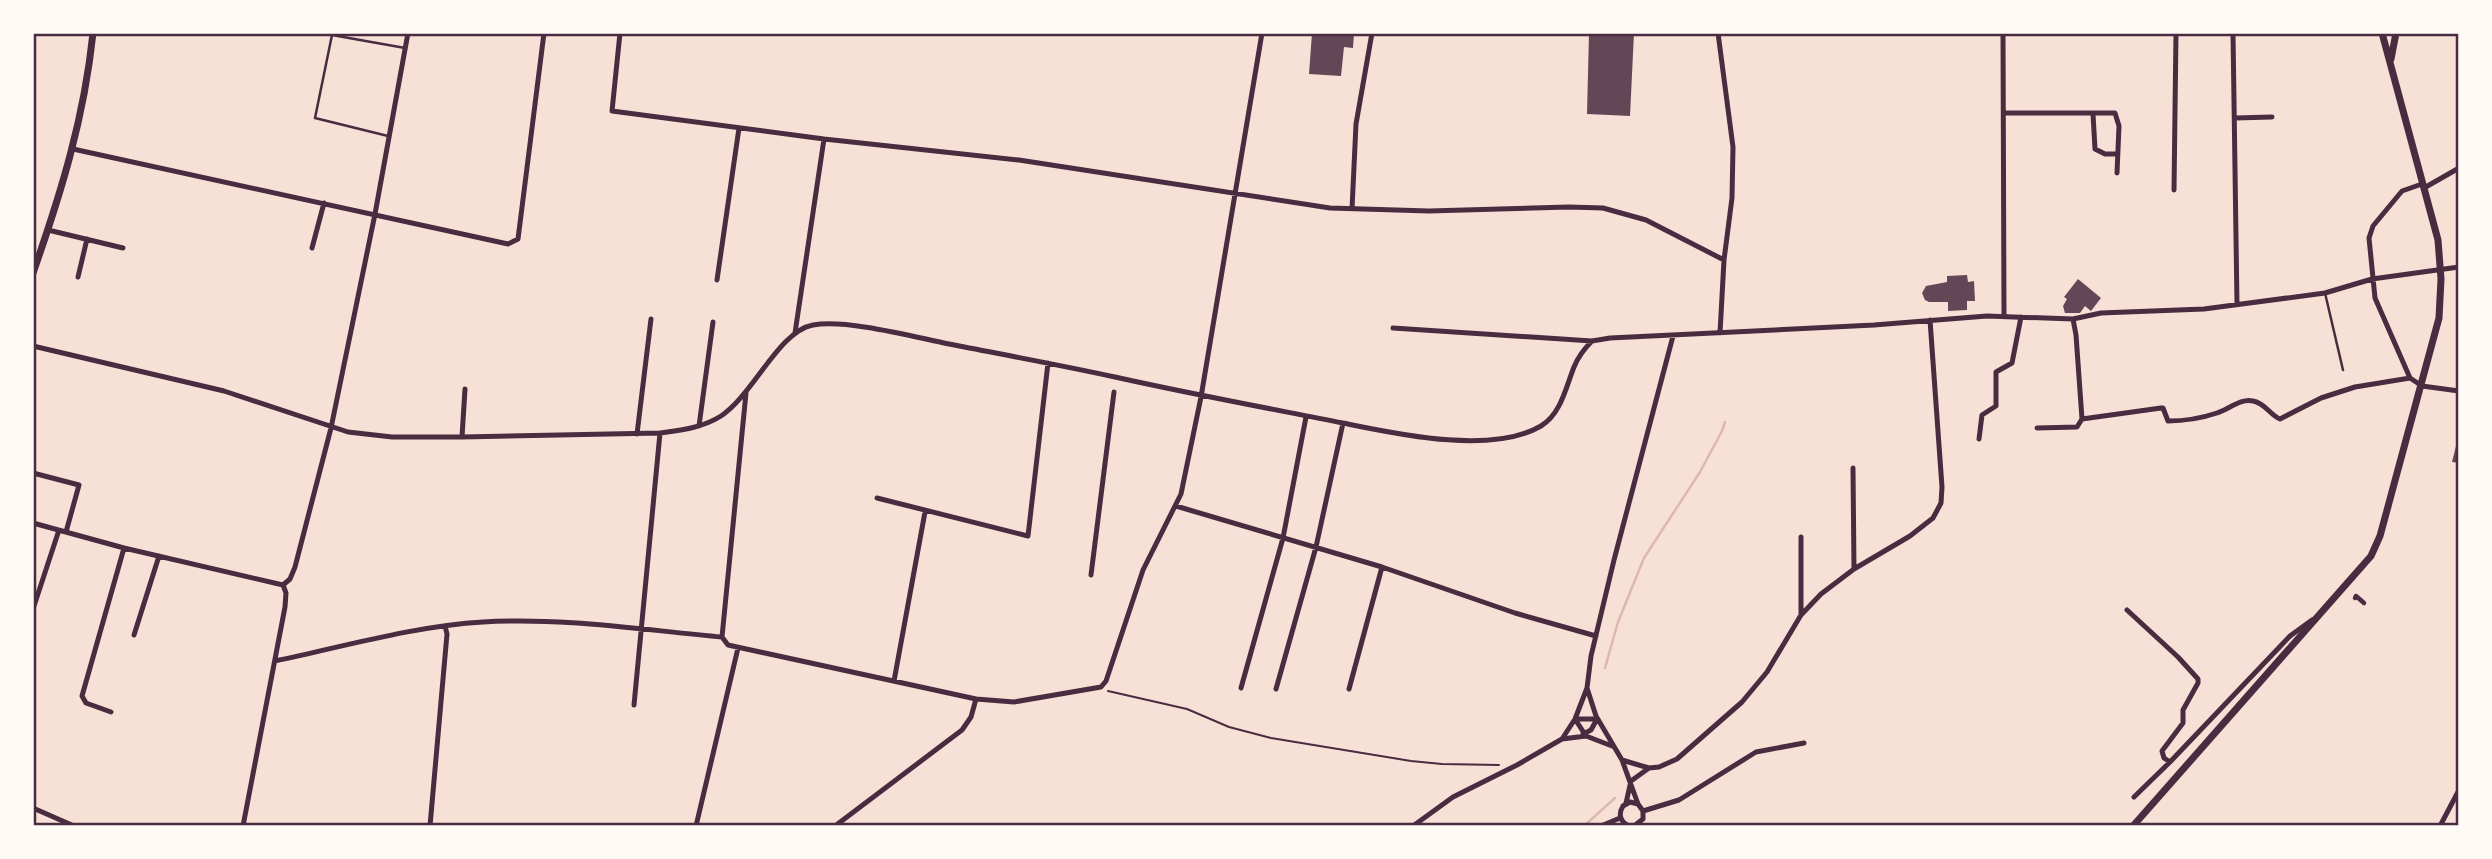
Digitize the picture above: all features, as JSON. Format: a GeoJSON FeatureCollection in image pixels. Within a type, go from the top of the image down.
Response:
{"type":"FeatureCollection","features":[{"type":"Feature","properties":{"kind":"street"},"geometry":{"type":"LineString","coordinates":[[33,274],[74,149],[93,33]]}},
{"type":"Feature","properties":{"kind":"street"},"geometry":{"type":"LineString","coordinates":[[283,585],[290,579],[295,567],[331,428],[375,214],[408,33]]}},
{"type":"Feature","properties":{"kind":"street"},"geometry":{"type":"LineString","coordinates":[[74,149],[508,244],[518,239],[544,33]]}},
{"type":"Feature","properties":{"kind":"street"},"geometry":{"type":"LineString","coordinates":[[620,33],[612,111],[824,139],[1019,160],[1330,208],[1429,211],[1569,206],[1603,208],[1646,220],[1724,260]]}},
{"type":"Feature","properties":{"kind":"street"},"geometry":{"type":"LineString","coordinates":[[746,393],[722,637],[728,645],[976,699],[1014,702],[1101,687],[1107,681],[1143,570],[1176,506],[1201,397],[1262,33]]}},
{"type":"Feature","properties":{"kind":"street"},"geometry":{"type":"LineString","coordinates":[[1352,209],[1356,124],[1372,33]]}},
{"type":"Feature","properties":{"kind":"street"},"geometry":{"type":"LineString","coordinates":[[1718,33],[1733,147],[1732,198],[1724,260],[1720,333]]}},
{"type":"Feature","properties":{"kind":"street"},"geometry":{"type":"LineString","coordinates":[[2003,33],[2004,316]]}},
{"type":"Feature","properties":{"kind":"street"},"geometry":{"type":"LineString","coordinates":[[2174,190],[2176,33]]}},
{"type":"Feature","properties":{"kind":"street"},"geometry":{"type":"LineString","coordinates":[[2233,33],[2237,306]]}},
{"type":"Feature","properties":{"kind":"street"},"geometry":{"type":"LineString","coordinates":[[2133,826],[2371,556],[2380,536],[2440,317],[2441,268],[2438,240],[2382,33]]}},
{"type":"Feature","properties":{"kind":"street"},"geometry":{"type":"LineString","coordinates":[[2390,63],[2396,33]]}},
{"type":"Feature","properties":{"kind":"street"},"geometry":{"type":"LineString","coordinates":[[2004,113],[2115,113],[2118,119],[2117,173]]}},
{"type":"Feature","properties":{"kind":"street"},"geometry":{"type":"LineString","coordinates":[[2093,114],[2095,149],[2105,154],[2118,154]]}},
{"type":"Feature","properties":{"kind":"street"},"geometry":{"type":"LineString","coordinates":[[2235,118],[2272,117]]}},
{"type":"Feature","properties":{"kind":"street"},"geometry":{"type":"LineString","coordinates":[[717,280],[739,128]]}},
{"type":"Feature","properties":{"kind":"street"},"geometry":{"type":"LineString","coordinates":[[795,333],[824,139]]}},
{"type":"Feature","properties":{"kind":"street"},"geometry":{"type":"LineString","coordinates":[[2459,168],[2423,186],[2402,191],[2373,226],[2369,238],[2375,298],[2410,378],[2421,386],[2459,391]]}},
{"type":"Feature","properties":{"kind":"street"},"geometry":{"type":"LineString","coordinates":[[313,248],[324,203]]}},
{"type":"Feature","properties":{"kind":"street"},"geometry":{"type":"LineString","coordinates":[[48,230],[123,248]]}},
{"type":"Feature","properties":{"kind":"street"},"geometry":{"type":"LineString","coordinates":[[78,277],[87,239]]}},
{"type":"Feature","properties":{"kind":"street"},"geometry":{"type":"LineString","coordinates":[[1394,328],[1592,341],[2004,316],[2073,319],[2101,313],[2237,306],[2325,293],[2372,279],[2459,267]]}},
{"type":"Feature","properties":{"kind":"street"},"geometry":{"type":"LineString","coordinates":[[1979,439],[1982,415],[1996,406],[1996,372],[2011,363],[2021,317]]}},
{"type":"Feature","properties":{"kind":"street"},"geometry":{"type":"LineString","coordinates":[[637,434],[651,319]]}},
{"type":"Feature","properties":{"kind":"street"},"geometry":{"type":"LineString","coordinates":[[2037,428],[2077,427],[2082,419],[2073,319]]}},
{"type":"Feature","properties":{"kind":"street"},"geometry":{"type":"LineString","coordinates":[[1622,760],[1649,768],[1659,767],[1677,759],[1742,702],[1767,673],[1801,615],[1821,594],[1854,569],[1910,537],[1933,518],[1941,503],[1939,424],[1930,320]]}},
{"type":"Feature","properties":{"kind":"street"},"geometry":{"type":"LineString","coordinates":[[699,426],[713,322]]}},
{"type":"Feature","properties":{"kind":"street"},"geometry":{"type":"LineString","coordinates":[[33,346],[224,391],[348,432],[392,437],[637,434],[699,426],[722,415],[746,393],[795,333],[813,325],[831,324],[890,332],[1306,417],[1451,440],[1484,440],[1530,431],[1543,425],[1555,413],[1581,352],[1592,341]]}},
{"type":"Feature","properties":{"kind":"street"},"geometry":{"type":"LineString","coordinates":[[1413,826],[1453,797],[1517,765],[1562,738],[1575,719],[1587,688],[1614,560],[1673,336]]}},
{"type":"Feature","properties":{"kind":"street"},"geometry":{"type":"LineString","coordinates":[[877,498],[1028,536],[1048,363]]}},
{"type":"Feature","properties":{"kind":"street"},"geometry":{"type":"LineString","coordinates":[[2082,419],[2163,408],[2168,421],[2186,420],[2218,413],[2244,400],[2262,404],[2280,419],[2321,398],[2355,387],[2410,378]]}},
{"type":"Feature","properties":{"kind":"street"},"geometry":{"type":"LineString","coordinates":[[462,437],[465,389]]}},
{"type":"Feature","properties":{"kind":"street"},"geometry":{"type":"LineString","coordinates":[[1091,575],[1114,392]]}},
{"type":"Feature","properties":{"kind":"street"},"geometry":{"type":"LineString","coordinates":[[1241,688],[1283,538],[1306,417]]}},
{"type":"Feature","properties":{"kind":"street"},"geometry":{"type":"LineString","coordinates":[[1276,689],[1316,547],[1343,423]]}},
{"type":"Feature","properties":{"kind":"street"},"geometry":{"type":"LineString","coordinates":[[634,705],[660,433]]}},
{"type":"Feature","properties":{"kind":"street"},"geometry":{"type":"LineString","coordinates":[[1853,468],[1854,569]]}},
{"type":"Feature","properties":{"kind":"street"},"geometry":{"type":"LineString","coordinates":[[33,473],[79,485],[66,532]]}},
{"type":"Feature","properties":{"kind":"street"},"geometry":{"type":"LineString","coordinates":[[1176,506],[1381,567],[1515,613],[1596,636]]}},
{"type":"Feature","properties":{"kind":"street"},"geometry":{"type":"LineString","coordinates":[[894,681],[925,512]]}},
{"type":"Feature","properties":{"kind":"street"},"geometry":{"type":"LineString","coordinates":[[33,523],[124,548],[283,585]]}},
{"type":"Feature","properties":{"kind":"street"},"geometry":{"type":"LineString","coordinates":[[33,609],[59,530]]}},
{"type":"Feature","properties":{"kind":"street"},"geometry":{"type":"LineString","coordinates":[[1801,537],[1801,615]]}},
{"type":"Feature","properties":{"kind":"street"},"geometry":{"type":"LineString","coordinates":[[111,712],[86,703],[82,696],[124,548]]}},
{"type":"Feature","properties":{"kind":"street"},"geometry":{"type":"LineString","coordinates":[[134,635],[159,556]]}},
{"type":"Feature","properties":{"kind":"street"},"geometry":{"type":"LineString","coordinates":[[1349,689],[1381,567]]}},
{"type":"Feature","properties":{"kind":"street"},"geometry":{"type":"LineString","coordinates":[[243,826],[285,607],[286,593],[283,585]]}},
{"type":"Feature","properties":{"kind":"street"},"geometry":{"type":"LineString","coordinates":[[2355,598],[2356,596],[2364,603]]}},
{"type":"Feature","properties":{"kind":"street"},"geometry":{"type":"LineString","coordinates":[[2127,610],[2194,674],[2198,683],[2183,710],[2183,723],[2179,732],[2167,742],[2162,751],[2164,758],[2170,762]]}},
{"type":"Feature","properties":{"kind":"street"},"geometry":{"type":"LineString","coordinates":[[2134,797],[2290,636],[2320,614]]}},
{"type":"Feature","properties":{"kind":"street"},"geometry":{"type":"LineString","coordinates":[[275,661],[445,626],[510,621],[597,625],[722,637]]}},
{"type":"Feature","properties":{"kind":"street"},"geometry":{"type":"LineString","coordinates":[[430,826],[447,634],[445,626]]}},
{"type":"Feature","properties":{"kind":"street"},"geometry":{"type":"LineString","coordinates":[[696,826],[738,648]]}},
{"type":"Feature","properties":{"kind":"street"},"geometry":{"type":"LineString","coordinates":[[1587,688],[1598,719],[1622,760],[1643,811],[1643,819],[1634,826]]}},
{"type":"Feature","properties":{"kind":"street"},"geometry":{"type":"LineString","coordinates":[[835,826],[962,730],[971,717],[976,699]]}},
{"type":"Feature","properties":{"kind":"street"},"geometry":{"type":"LineString","coordinates":[[1575,719],[1598,719]]}},
{"type":"Feature","properties":{"kind":"street"},"geometry":{"type":"LineString","coordinates":[[1575,719],[1582,736]]}},
{"type":"Feature","properties":{"kind":"street"},"geometry":{"type":"LineString","coordinates":[[1582,736],[1591,730],[1598,719]]}},
{"type":"Feature","properties":{"kind":"street"},"geometry":{"type":"LineString","coordinates":[[1562,738],[1582,736],[1612,746]]}},
{"type":"Feature","properties":{"kind":"street"},"geometry":{"type":"LineString","coordinates":[[1643,811],[1679,800],[1756,752],[1804,743]]}},
{"type":"Feature","properties":{"kind":"street"},"geometry":{"type":"LineString","coordinates":[[1626,825],[1620,818],[1620,810],[1626,803],[1631,781],[1649,768]]}},
{"type":"Feature","properties":{"kind":"street"},"geometry":{"type":"LineString","coordinates":[[2440,826],[2459,790]]}},
{"type":"Feature","properties":{"kind":"street"},"geometry":{"type":"LineString","coordinates":[[1626,803],[1638,804]]}},
{"type":"Feature","properties":{"kind":"street"},"geometry":{"type":"LineString","coordinates":[[33,808],[74,826]]}},
{"type":"Feature","properties":{"kind":"street"},"geometry":{"type":"LineString","coordinates":[[1601,826],[1620,818]]}},
{"type":"Feature","properties":{"kind":"lane"},"geometry":{"type":"LineString","coordinates":[[389,137],[315,118],[332,35],[405,48]]}},
{"type":"Feature","properties":{"kind":"lane"},"geometry":{"type":"LineString","coordinates":[[2325,293],[2343,370]]}},
{"type":"Feature","properties":{"kind":"path"},"geometry":{"type":"LineString","coordinates":[[1101,687],[1116,694],[1187,709],[1229,727],[1271,738],[1411,761],[1517,765]]}},
{"type":"Feature","properties":{"kind":"building"},"geometry":{"type":"Polygon","coordinates":[[[1312,33],[1354,33],[1353,48],[1344,47],[1341,76],[1309,74],[1312,33]]]}},
{"type":"Feature","properties":{"kind":"building"},"geometry":{"type":"Polygon","coordinates":[[[1589,33],[1634,33],[1630,116],[1587,114],[1589,33]]]}},
{"type":"Feature","properties":{"kind":"building"},"geometry":{"type":"Polygon","coordinates":[[[1967,275],[1968,282],[1974,281],[1975,301],[1967,301],[1967,310],[1948,311],[1948,302],[1925,300],[1922,293],[1926,286],[1947,282],[1947,276],[1967,275]]]}},
{"type":"Feature","properties":{"kind":"building"},"geometry":{"type":"Polygon","coordinates":[[[2078,279],[2101,298],[2091,311],[2085,306],[2080,313],[2065,313],[2063,306],[2067,299],[2064,297],[2078,279]]]}},
{"type":"Feature","properties":{"kind":"building"},"geometry":{"type":"Polygon","coordinates":[[[2459,438],[2459,463],[2452,462],[2459,438]]]}},
{"type":"Feature","properties":{"kind":"waterway"},"geometry":{"type":"LineString","coordinates":[[1605,668],[1618,622],[1644,558],[1700,472],[1725,422]]}},
{"type":"Feature","properties":{"kind":"waterway"},"geometry":{"type":"LineString","coordinates":[[1584,826],[1615,798]]}}]}
